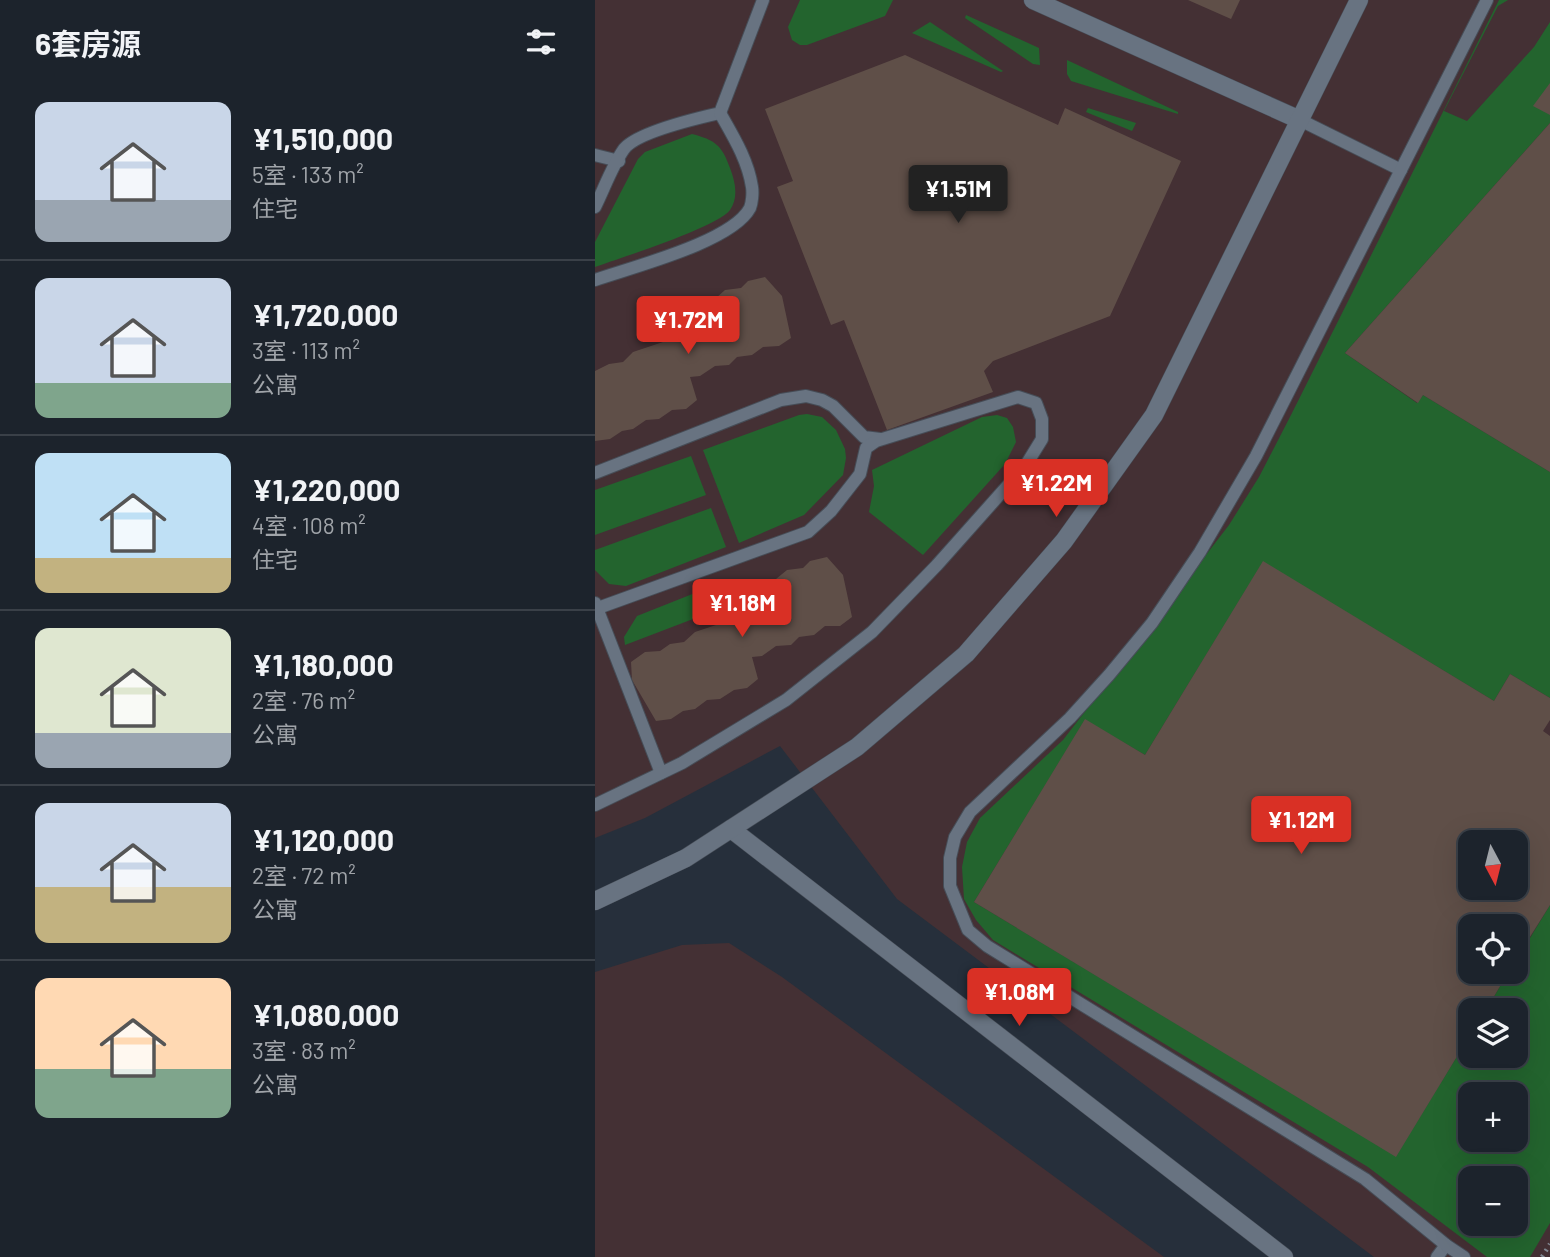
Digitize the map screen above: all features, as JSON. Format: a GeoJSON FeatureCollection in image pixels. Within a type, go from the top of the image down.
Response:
{"type":"FeatureCollection","features":[{"type":"Feature","properties":{"kind":"main road"},"geometry":{"type":"LineString","coordinates":[[1033,0],[1300,120]]}},
{"type":"Feature","properties":{"kind":"main road"},"geometry":{"type":"LineString","coordinates":[[595,901],[686,858],[857,747],[966,654],[1064,541],[1154,415],[1359,0]]}},
{"type":"Feature","properties":{"kind":"main road"},"geometry":{"type":"LineString","coordinates":[[730,829],[1284,1257]]}},
{"type":"Feature","properties":{"kind":"lane"},"geometry":{"type":"LineString","coordinates":[[595,280],[711,240],[738,223],[751,207],[753,188],[744,157],[720,113],[763,0]]}},
{"type":"Feature","properties":{"kind":"lane"},"geometry":{"type":"LineString","coordinates":[[1464,1257],[1445,1245],[1365,1179],[987,946],[968,930],[950,886],[950,858],[955,837],[970,812],[1070,718],[1109,675],[1152,623],[1200,552],[1256,456],[1487,0]]}},
{"type":"Feature","properties":{"kind":"lane"},"geometry":{"type":"LineString","coordinates":[[595,207],[625,148],[637,139],[686,121],[720,113]]}},
{"type":"Feature","properties":{"kind":"lane"},"geometry":{"type":"LineString","coordinates":[[1300,120],[1401,170]]}},
{"type":"Feature","properties":{"kind":"lane"},"geometry":{"type":"LineString","coordinates":[[595,155],[619,160]]}},
{"type":"Feature","properties":{"kind":"lane"},"geometry":{"type":"LineString","coordinates":[[595,473],[782,400],[806,396],[833,406],[864,436],[880,439]]}},
{"type":"Feature","properties":{"kind":"lane"},"geometry":{"type":"LineString","coordinates":[[595,805],[682,764],[786,699],[872,632],[1026,466],[1042,439],[1042,419],[1036,403],[1018,397],[880,439],[866,448],[860,474],[831,511],[808,532],[596,608],[661,773]]}},
{"type":"Feature","properties":{"kind":"lane"},"geometry":{"type":"LineString","coordinates":[[1437,1257],[1445,1245]]}},
{"type":"Feature","properties":{"kind":"path"},"geometry":{"type":"LineString","coordinates":[[1542,1257],[1550,1244]]}},
{"type":"Feature","properties":{"kind":"shaded area"},"geometry":{"type":"Polygon","coordinates":[[[595,0],[1550,0],[1550,1257],[1374,1257],[897,899],[780,746],[645,818],[595,838],[595,0]]]}},
{"type":"Feature","properties":{"kind":"shaded area"},"geometry":{"type":"Polygon","coordinates":[[[729,943],[782,977],[1164,1257],[595,1257],[595,972],[682,945],[729,943]]]}},
{"type":"Feature","properties":{"kind":"green space"},"geometry":{"type":"Polygon","coordinates":[[[800,0],[893,0],[885,16],[807,45],[800,45],[792,40],[788,27],[800,0]]]}},
{"type":"Feature","properties":{"kind":"green space"},"geometry":{"type":"Polygon","coordinates":[[[1499,0],[1508,0],[1498,6],[1444,111],[1467,121],[1534,47],[1550,22],[1550,123],[1345,353],[1417,403],[1423,395],[1550,472],[1550,698],[1510,674],[1494,701],[1263,562],[1145,755],[1085,720],[974,902],[1396,1156],[1458,1055],[1458,1068],[1528,1068],[1528,998],[1493,998],[1501,984],[1528,984],[1528,941],[1550,905],[1550,1223],[1530,1257],[1487,1257],[1459,1236],[1528,1236],[1528,1166],[1458,1166],[1458,1235],[1368,1167],[993,940],[976,920],[964,899],[962,867],[967,842],[980,818],[1063,740],[1229,525],[1259,477],[1499,0]]]}},
{"type":"Feature","properties":{"kind":"green space"},"geometry":{"type":"Polygon","coordinates":[[[966,15],[1039,48],[1040,65],[1033,64],[965,18],[966,15]]]}},
{"type":"Feature","properties":{"kind":"green space"},"geometry":{"type":"Polygon","coordinates":[[[930,22],[1003,71],[912,33],[930,22]]]}},
{"type":"Feature","properties":{"kind":"green space"},"geometry":{"type":"Polygon","coordinates":[[[1067,60],[1178,114],[1071,81],[1067,74],[1067,60]]]}},
{"type":"Feature","properties":{"kind":"green space"},"geometry":{"type":"Polygon","coordinates":[[[1088,108],[1136,123],[1132,131],[1086,112],[1088,108]]]}},
{"type":"Feature","properties":{"kind":"green space"},"geometry":{"type":"Polygon","coordinates":[[[692,134],[712,141],[724,154],[735,189],[735,200],[730,210],[722,217],[689,233],[595,267],[595,242],[638,159],[645,152],[692,134]]]}},
{"type":"Feature","properties":{"kind":"green space"},"geometry":{"type":"Polygon","coordinates":[[[807,414],[822,417],[836,430],[845,449],[843,475],[804,515],[739,543],[703,450],[807,414]]]}},
{"type":"Feature","properties":{"kind":"green space"},"geometry":{"type":"Polygon","coordinates":[[[997,415],[1007,418],[1013,427],[1016,442],[1005,464],[923,555],[869,512],[874,486],[872,470],[982,417],[997,415]]]}},
{"type":"Feature","properties":{"kind":"green space"},"geometry":{"type":"Polygon","coordinates":[[[691,456],[706,495],[595,535],[595,490],[691,456]]]}},
{"type":"Feature","properties":{"kind":"green space"},"geometry":{"type":"Polygon","coordinates":[[[711,508],[726,547],[626,586],[609,584],[595,570],[595,550],[711,508]]]}},
{"type":"Feature","properties":{"kind":"green space"},"geometry":{"type":"Polygon","coordinates":[[[705,589],[714,611],[625,645],[624,637],[637,616],[705,589]]]}},
{"type":"Feature","properties":{"kind":"building"},"geometry":{"type":"Polygon","coordinates":[[[1188,0],[1240,0],[1231,19],[1188,0]]]}},
{"type":"Feature","properties":{"kind":"building"},"geometry":{"type":"Polygon","coordinates":[[[905,55],[1058,125],[1065,108],[1181,161],[1110,316],[993,361],[984,371],[993,392],[887,430],[844,320],[831,325],[777,187],[793,181],[765,109],[905,55]]]}},
{"type":"Feature","properties":{"kind":"building"},"geometry":{"type":"Polygon","coordinates":[[[1550,83],[1550,115],[1533,106],[1550,83]]]}},
{"type":"Feature","properties":{"kind":"building"},"geometry":{"type":"Polygon","coordinates":[[[1550,123],[1550,472],[1423,395],[1418,403],[1345,353],[1550,123]]]}},
{"type":"Feature","properties":{"kind":"building"},"geometry":{"type":"Polygon","coordinates":[[[765,277],[782,296],[791,338],[779,346],[763,347],[752,355],[737,357],[729,365],[715,366],[700,376],[690,377],[697,400],[686,409],[672,410],[659,419],[646,420],[610,439],[595,441],[595,371],[609,364],[623,362],[633,352],[669,340],[665,320],[676,311],[689,310],[701,300],[715,299],[725,290],[741,288],[748,281],[765,277]]]}},
{"type":"Feature","properties":{"kind":"building"},"geometry":{"type":"Polygon","coordinates":[[[827,557],[843,575],[852,617],[840,626],[825,626],[814,635],[799,637],[791,645],[776,646],[762,656],[752,657],[758,679],[747,688],[734,690],[720,699],[707,700],[695,709],[683,711],[671,719],[656,721],[632,680],[631,662],[645,652],[660,651],[670,644],[684,642],[695,632],[731,620],[726,600],[737,591],[750,590],[763,580],[776,579],[787,570],[803,568],[810,561],[827,557]]]}},
{"type":"Feature","properties":{"kind":"building"},"geometry":{"type":"Polygon","coordinates":[[[1263,561],[1494,701],[1510,674],[1550,698],[1550,720],[1543,731],[1550,736],[1550,905],[1528,940],[1528,914],[1458,914],[1458,984],[1501,984],[1493,998],[1458,998],[1458,1055],[1396,1157],[974,902],[1085,719],[1145,755],[1263,561]]]}}]}
